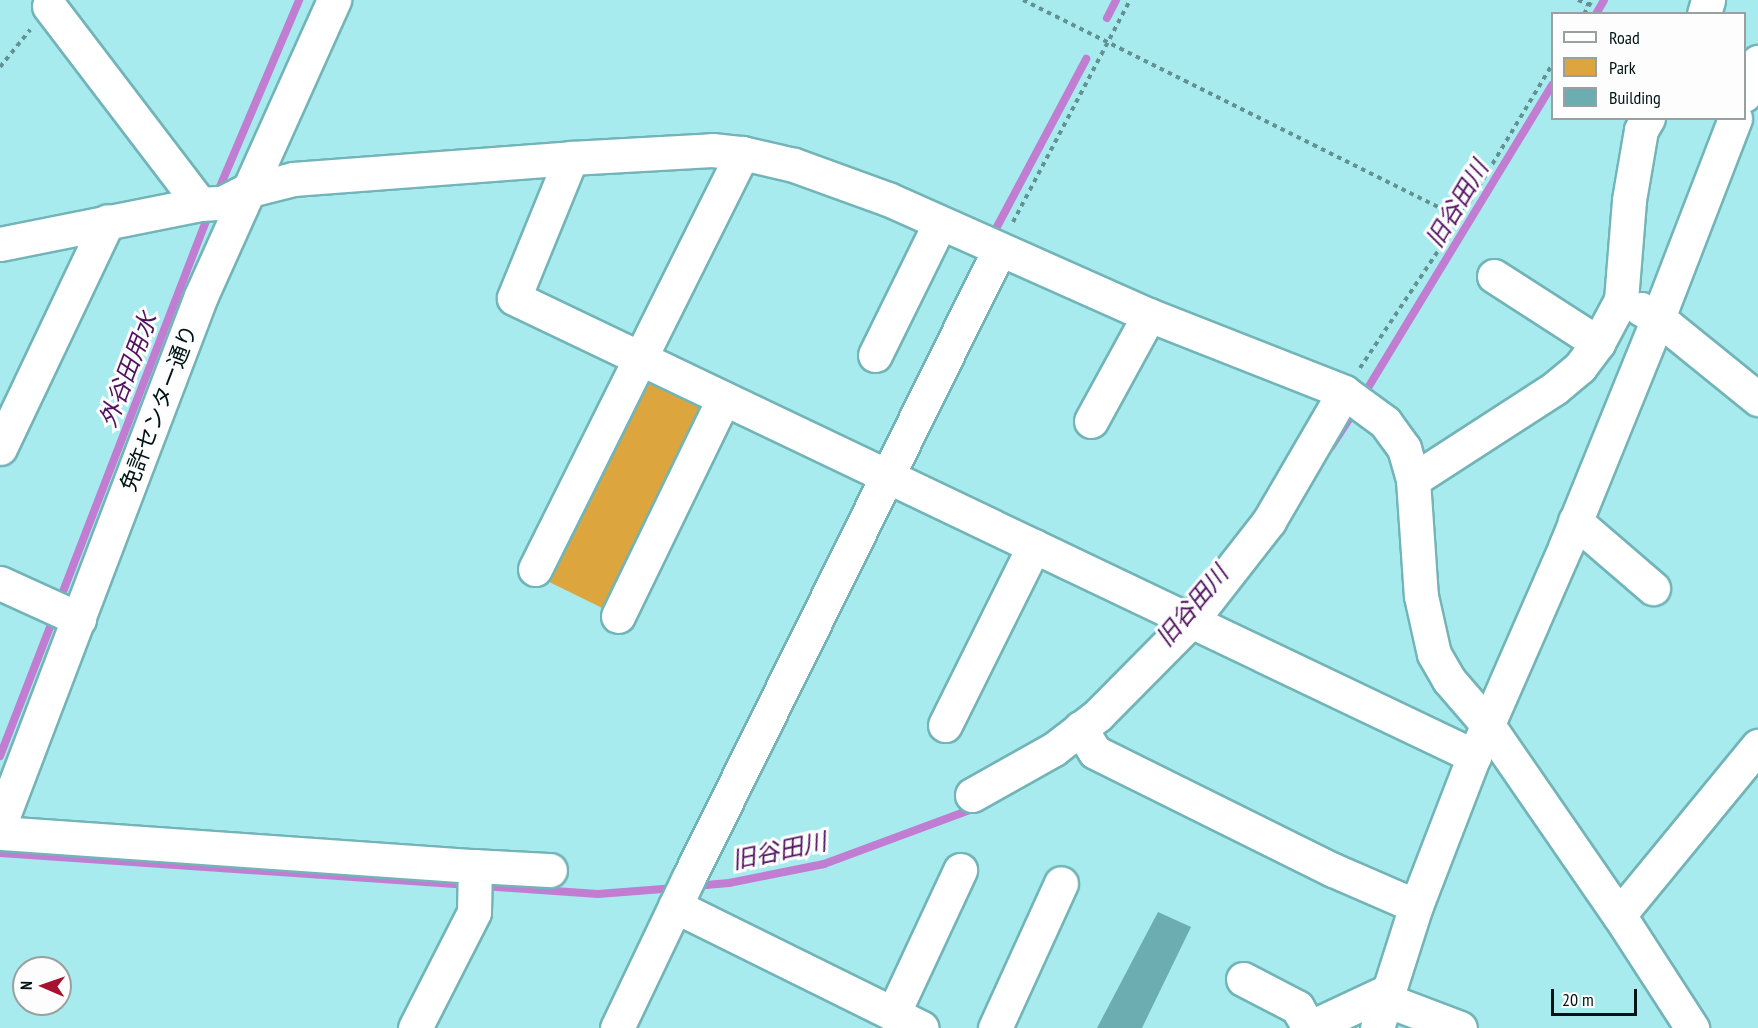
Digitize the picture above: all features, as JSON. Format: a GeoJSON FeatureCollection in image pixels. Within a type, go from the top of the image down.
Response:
{"type":"FeatureCollection","features":[{"type":"Feature","properties":{"kind":"street","name":"免許センター通り"},"geometry":{"type":"LineString","coordinates":[[0,824],[201,296],[246,191],[334,0]]}},
{"type":"Feature","properties":{"kind":"street"},"geometry":{"type":"LineString","coordinates":[[49,6],[200,204]]}},
{"type":"Feature","properties":{"kind":"street"},"geometry":{"type":"LineString","coordinates":[[1746,90],[1758,62]]}},
{"type":"Feature","properties":{"kind":"street"},"geometry":{"type":"LineString","coordinates":[[1413,480],[1555,388],[1580,367],[1598,343],[1621,300],[1629,200],[1641,130],[1647,120]]}},
{"type":"Feature","properties":{"kind":"street"},"geometry":{"type":"LineString","coordinates":[[1384,1006],[1416,906],[1474,756],[1575,521],[1658,318],[1734,120]]}},
{"type":"Feature","properties":{"kind":"street"},"geometry":{"type":"LineString","coordinates":[[0,244],[200,204],[222,203],[246,191],[293,179],[571,158],[712,150],[742,153],[794,165],[888,200],[1149,315],[1344,392],[1367,407],[1397,436],[1413,480],[1421,596],[1434,654],[1449,680],[1487,724],[1619,915],[1692,1028]]}},
{"type":"Feature","properties":{"kind":"street"},"geometry":{"type":"LineString","coordinates":[[535,569],[742,153]]}},
{"type":"Feature","properties":{"kind":"street"},"geometry":{"type":"LineString","coordinates":[[571,158],[514,298],[1474,756]]}},
{"type":"Feature","properties":{"kind":"street"},"geometry":{"type":"LineString","coordinates":[[0,448],[108,221]]}},
{"type":"Feature","properties":{"kind":"street"},"geometry":{"type":"LineString","coordinates":[[875,355],[940,223]]}},
{"type":"Feature","properties":{"kind":"street"},"geometry":{"type":"LineString","coordinates":[[617,1028],[682,891],[999,250]]}},
{"type":"Feature","properties":{"kind":"street"},"geometry":{"type":"LineString","coordinates":[[1494,276],[1598,343]]}},
{"type":"Feature","properties":{"kind":"street"},"geometry":{"type":"LineString","coordinates":[[1621,300],[1658,318],[1758,399]]}},
{"type":"Feature","properties":{"kind":"street"},"geometry":{"type":"LineString","coordinates":[[1091,421],[1149,315]]}},
{"type":"Feature","properties":{"kind":"street"},"geometry":{"type":"LineString","coordinates":[[972,795],[1054,749],[1135,679],[1191,621],[1269,521],[1344,392]]}},
{"type":"Feature","properties":{"kind":"street"},"geometry":{"type":"LineString","coordinates":[[618,616],[724,398]]}},
{"type":"Feature","properties":{"kind":"street"},"geometry":{"type":"LineString","coordinates":[[1575,521],[1653,588]]}},
{"type":"Feature","properties":{"kind":"street"},"geometry":{"type":"LineString","coordinates":[[945,725],[1034,546]]}},
{"type":"Feature","properties":{"kind":"street"},"geometry":{"type":"LineString","coordinates":[[0,583],[79,619]]}},
{"type":"Feature","properties":{"kind":"street"},"geometry":{"type":"LineString","coordinates":[[1080,728],[1095,752],[1333,870],[1416,906]]}},
{"type":"Feature","properties":{"kind":"street"},"geometry":{"type":"LineString","coordinates":[[1619,915],[1758,746]]}},
{"type":"Feature","properties":{"kind":"street"},"geometry":{"type":"LineString","coordinates":[[0,833],[550,870]]}},
{"type":"Feature","properties":{"kind":"street"},"geometry":{"type":"LineString","coordinates":[[415,1028],[474,912],[475,866]]}},
{"type":"Feature","properties":{"kind":"street"},"geometry":{"type":"LineString","coordinates":[[682,891],[908,1023],[960,870]]}},
{"type":"Feature","properties":{"kind":"street"},"geometry":{"type":"LineString","coordinates":[[995,1028],[1061,883]]}},
{"type":"Feature","properties":{"kind":"street"},"geometry":{"type":"LineString","coordinates":[[1243,979],[1297,1007],[1309,1028],[1384,1006],[1460,1028]]}},
{"type":"Feature","properties":{"kind":"path"},"geometry":{"type":"LineString","coordinates":[[1023,0],[1460,218]]}},
{"type":"Feature","properties":{"kind":"path"},"geometry":{"type":"LineString","coordinates":[[999,250],[1130,0]]}},
{"type":"Feature","properties":{"kind":"path"},"geometry":{"type":"LineString","coordinates":[[1578,0],[1588,5]]}},
{"type":"Feature","properties":{"kind":"path"},"geometry":{"type":"LineString","coordinates":[[1585,12],[1592,0]]}},
{"type":"Feature","properties":{"kind":"path"},"geometry":{"type":"LineString","coordinates":[[0,67],[49,6]]}},
{"type":"Feature","properties":{"kind":"path"},"geometry":{"type":"LineString","coordinates":[[1344,392],[1460,218],[1551,67]]}},
{"type":"Feature","properties":{"kind":"green space"},"geometry":{"type":"Polygon","coordinates":[[[642,358],[724,398],[618,615],[536,576],[642,358]]]}},
{"type":"Feature","properties":{"kind":"building"},"geometry":{"type":"Polygon","coordinates":[[[1158,912],[1191,927],[1142,1028],[1097,1028],[1158,912]]]}},
{"type":"Feature","properties":{"kind":"waterway","name":"外谷田用水"},"geometry":{"type":"LineString","coordinates":[[216,196],[299,0]]}},
{"type":"Feature","properties":{"kind":"waterway"},"geometry":{"type":"LineString","coordinates":[[1107,18],[1116,0]]}},
{"type":"Feature","properties":{"kind":"waterway","name":"旧谷田川"},"geometry":{"type":"LineString","coordinates":[[1597,12],[1604,0]]}},
{"type":"Feature","properties":{"kind":"waterway"},"geometry":{"type":"LineString","coordinates":[[991,238],[1086,59]]}},
{"type":"Feature","properties":{"kind":"waterway","name":"旧谷田川"},"geometry":{"type":"LineString","coordinates":[[1363,396],[1551,87]]}},
{"type":"Feature","properties":{"kind":"waterway","name":"外谷田用水"},"geometry":{"type":"LineString","coordinates":[[59,602],[210,211]]}},
{"type":"Feature","properties":{"kind":"waterway","name":"旧谷田川"},"geometry":{"type":"LineString","coordinates":[[1331,447],[1355,410]]}},
{"type":"Feature","properties":{"kind":"waterway","name":"外谷田用水"},"geometry":{"type":"LineString","coordinates":[[0,756],[55,614]]}},
{"type":"Feature","properties":{"kind":"waterway","name":"旧谷田川"},"geometry":{"type":"LineString","coordinates":[[695,886],[729,883],[824,864],[978,807]]}},
{"type":"Feature","properties":{"kind":"waterway"},"geometry":{"type":"LineString","coordinates":[[0,853],[469,885]]}},
{"type":"Feature","properties":{"kind":"waterway"},"geometry":{"type":"LineString","coordinates":[[482,886],[598,894],[676,888]]}}]}
